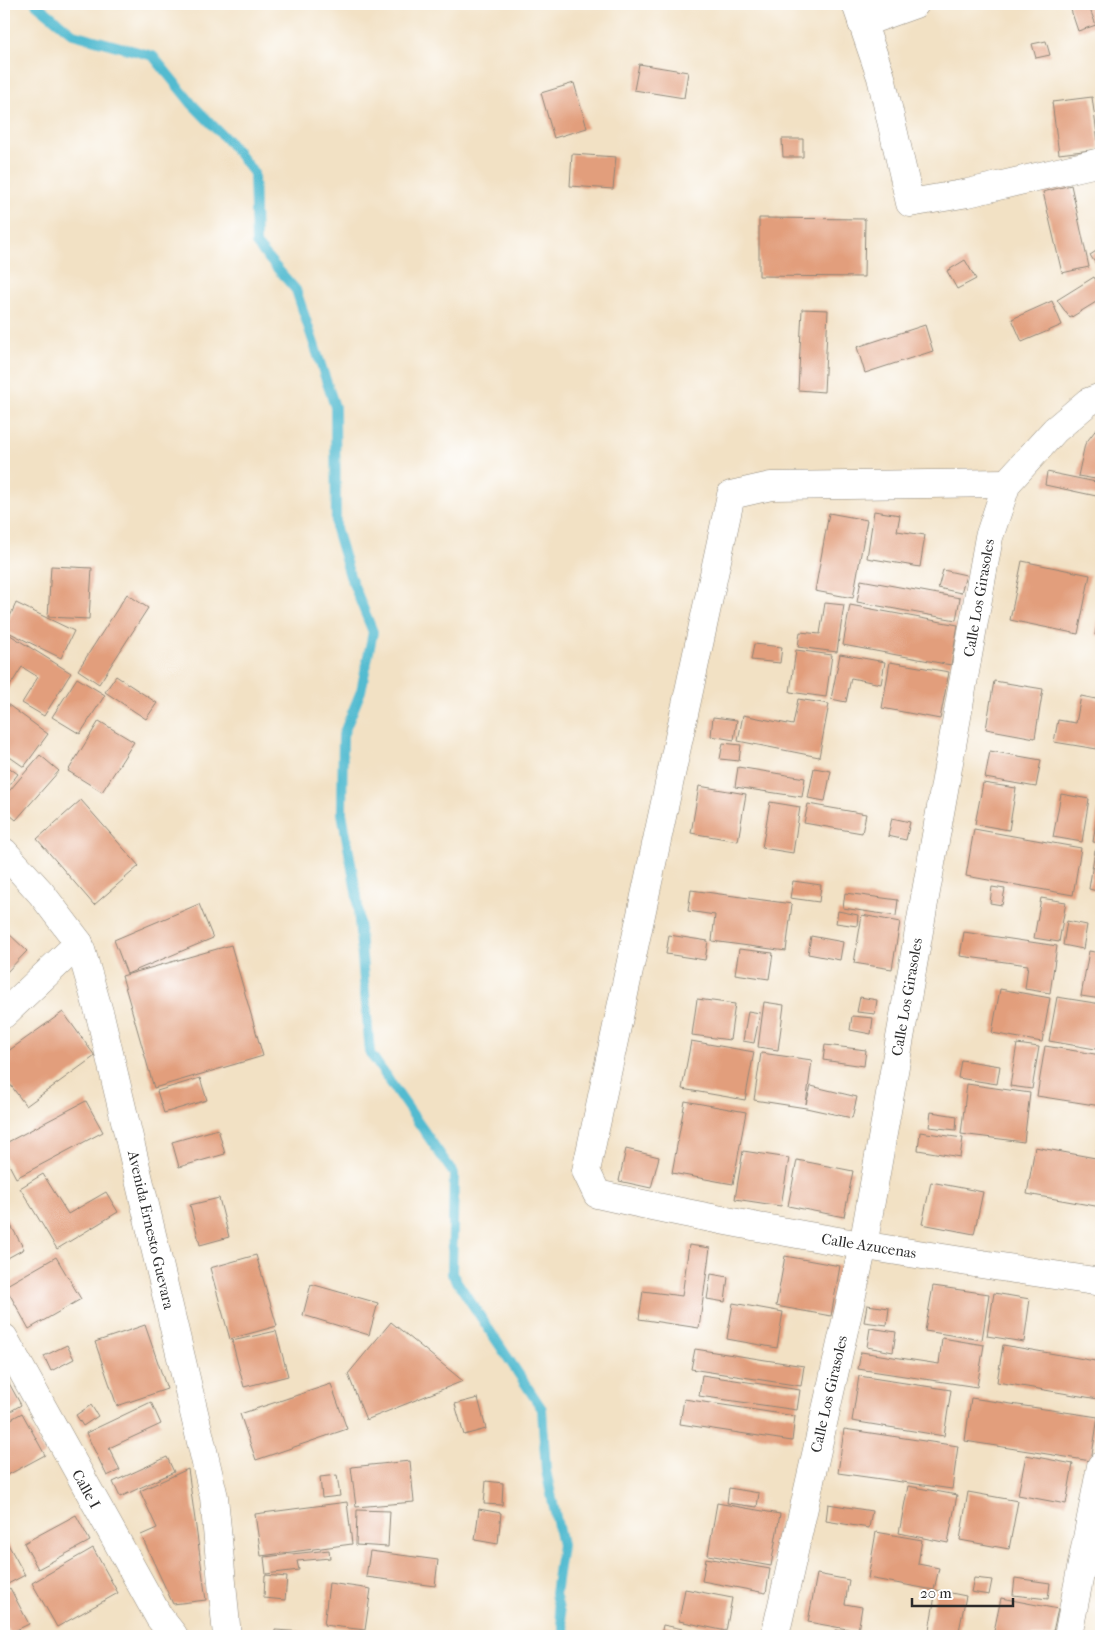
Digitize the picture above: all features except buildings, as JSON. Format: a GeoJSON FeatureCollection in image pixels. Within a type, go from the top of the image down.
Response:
{"type":"FeatureCollection","features":[{"type":"Feature","properties":{"kind":"street"},"geometry":{"type":"LineString","coordinates":[[915,4],[859,13],[881,77],[910,203],[968,193],[1101,162]]}},
{"type":"Feature","properties":{"kind":"street","name":"Calle Los Girasoles"},"geometry":{"type":"LineString","coordinates":[[775,1636],[863,1246],[989,537],[1007,483],[1054,430],[1088,402],[1101,397]]}},
{"type":"Feature","properties":{"kind":"street","name":"Calle Azucenas"},"geometry":{"type":"LineString","coordinates":[[1007,483],[771,486],[731,495],[586,1171],[597,1194],[639,1204],[863,1246],[1101,1282]]}},
{"type":"Feature","properties":{"kind":"street","name":"Avenida Ernesto Guevara"},"geometry":{"type":"LineString","coordinates":[[4,852],[41,893],[78,943],[101,1019],[214,1496],[226,1636]]}},
{"type":"Feature","properties":{"kind":"street"},"geometry":{"type":"LineString","coordinates":[[4,1014],[78,943]]}},
{"type":"Feature","properties":{"kind":"street","name":"Calle I"},"geometry":{"type":"LineString","coordinates":[[4,1338],[159,1617],[174,1636]]}},
{"type":"Feature","properties":{"kind":"street"},"geometry":{"type":"LineString","coordinates":[[1068,1636],[1101,1466]]}},
{"type":"Feature","properties":{"kind":"waterway"},"geometry":{"type":"LineString","coordinates":[[36,4],[73,34],[153,56],[192,104],[229,142],[254,173],[256,244],[296,290],[335,407],[336,529],[350,576],[373,632],[361,691],[343,735],[342,813],[357,897],[370,1053],[454,1174],[452,1274],[542,1409],[546,1471],[562,1545],[555,1594],[566,1636]]}}]}
